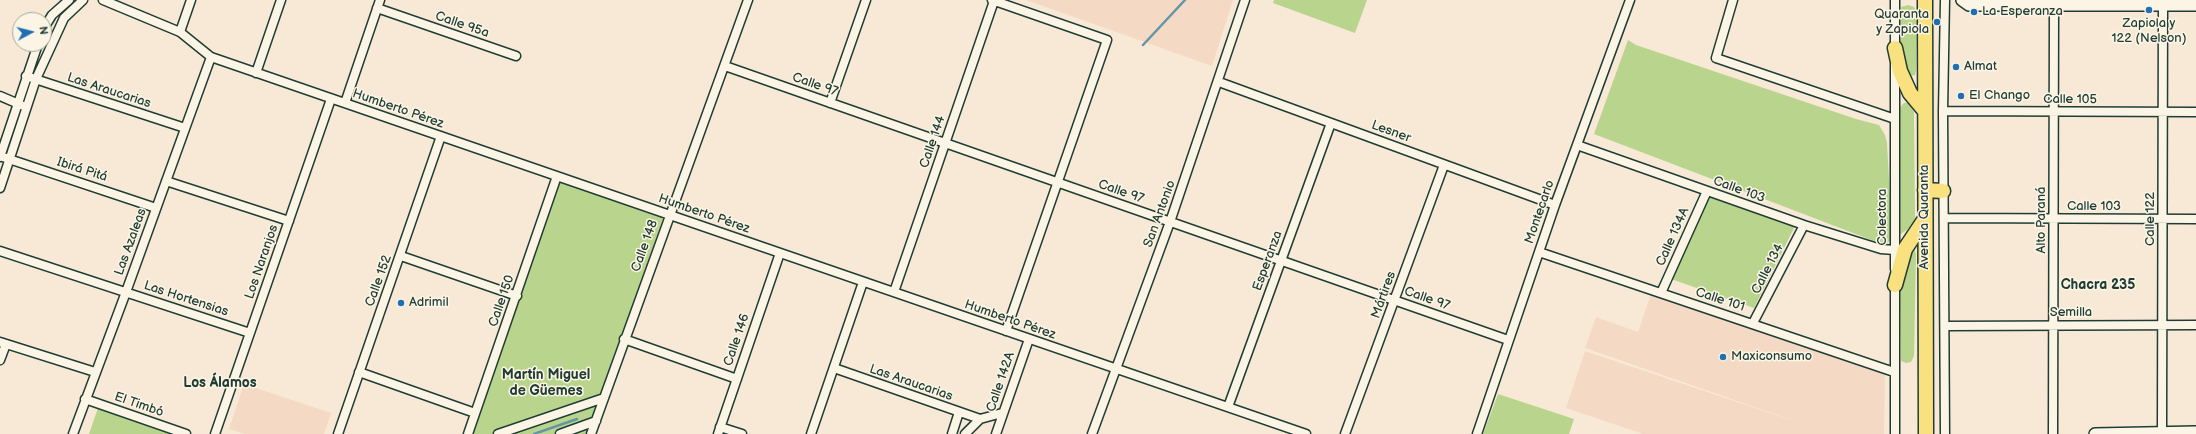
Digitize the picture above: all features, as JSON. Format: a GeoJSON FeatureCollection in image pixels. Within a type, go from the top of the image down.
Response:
{"type":"FeatureCollection","features":[{"type":"Feature","properties":{"kind":"highway","name":"Avenida Quaranta"},"geometry":{"type":"LineString","coordinates":[[1925,0],[1926,434]]}},
{"type":"Feature","properties":{"kind":"highway"},"geometry":{"type":"LineString","coordinates":[[1895,48],[1900,72],[1910,93],[1925,111]]}},
{"type":"Feature","properties":{"kind":"highway"},"geometry":{"type":"LineString","coordinates":[[1925,190],[1943,190]]}},
{"type":"Feature","properties":{"kind":"highway"},"geometry":{"type":"LineString","coordinates":[[1895,285],[1905,249],[1925,219]]}},
{"type":"Feature","properties":{"kind":"main road"},"geometry":{"type":"LineString","coordinates":[[1962,0],[1969,6],[2196,5]]}},
{"type":"Feature","properties":{"kind":"main road"},"geometry":{"type":"LineString","coordinates":[[2095,434],[2196,432]]}},
{"type":"Feature","properties":{"kind":"street"},"geometry":{"type":"LineString","coordinates":[[52,15],[69,0]]}},
{"type":"Feature","properties":{"kind":"street"},"geometry":{"type":"LineString","coordinates":[[0,188],[36,79],[64,18],[83,0]]}},
{"type":"Feature","properties":{"kind":"street","name":"Humberto Pérez"},"geometry":{"type":"LineString","coordinates":[[103,0],[180,32],[211,57],[1306,434]]}},
{"type":"Feature","properties":{"kind":"street"},"geometry":{"type":"LineString","coordinates":[[180,32],[191,0]]}},
{"type":"Feature","properties":{"kind":"street"},"geometry":{"type":"LineString","coordinates":[[256,73],[281,0]]}},
{"type":"Feature","properties":{"kind":"street"},"geometry":{"type":"LineString","coordinates":[[345,103],[380,0]]}},
{"type":"Feature","properties":{"kind":"street","name":"Calle 148"},"geometry":{"type":"LineString","coordinates":[[591,434],[624,339],[748,0]]}},
{"type":"Feature","properties":{"kind":"street"},"geometry":{"type":"LineString","coordinates":[[830,103],[866,0]]}},
{"type":"Feature","properties":{"kind":"street"},"geometry":{"type":"LineString","coordinates":[[993,0],[1107,40],[1006,331]]}},
{"type":"Feature","properties":{"kind":"street","name":"Calle 144"},"geometry":{"type":"LineString","coordinates":[[894,292],[993,0]]}},
{"type":"Feature","properties":{"kind":"street","name":"San Antonio"},"geometry":{"type":"LineString","coordinates":[[1092,434],[1170,222],[1219,82],[1245,0]]}},
{"type":"Feature","properties":{"kind":"street","name":"Montecarlo"},"geometry":{"type":"LineString","coordinates":[[1477,434],[1555,206],[1630,0]]}},
{"type":"Feature","properties":{"kind":"street"},"geometry":{"type":"LineString","coordinates":[[1733,0],[1716,58],[1894,119]]}},
{"type":"Feature","properties":{"kind":"street","name":"Colectora"},"geometry":{"type":"LineString","coordinates":[[1895,0],[1895,434]]}},
{"type":"Feature","properties":{"kind":"street"},"geometry":{"type":"LineString","coordinates":[[1945,0],[1943,111],[1945,434]]}},
{"type":"Feature","properties":{"kind":"street","name":"Alto Paraná"},"geometry":{"type":"LineString","coordinates":[[2054,5],[2054,434]]}},
{"type":"Feature","properties":{"kind":"street","name":"Calle 122"},"geometry":{"type":"LineString","coordinates":[[2162,432],[2163,5]]}},
{"type":"Feature","properties":{"kind":"street","name":"Calle 95a"},"geometry":{"type":"LineString","coordinates":[[377,8],[516,56]]}},
{"type":"Feature","properties":{"kind":"street"},"geometry":{"type":"LineString","coordinates":[[0,156],[35,52]]}},
{"type":"Feature","properties":{"kind":"street","name":"Las Azaleas"},"geometry":{"type":"LineString","coordinates":[[73,434],[211,57]]}},
{"type":"Feature","properties":{"kind":"street","name":"Calle 97"},"geometry":{"type":"LineString","coordinates":[[725,66],[1508,340]]}},
{"type":"Feature","properties":{"kind":"street","name":"Las Araucarias"},"geometry":{"type":"LineString","coordinates":[[26,76],[185,128]]}},
{"type":"Feature","properties":{"kind":"street","name":"Lesner"},"geometry":{"type":"LineString","coordinates":[[1219,82],[1555,206]]}},
{"type":"Feature","properties":{"kind":"street"},"geometry":{"type":"LineString","coordinates":[[0,96],[27,108]]}},
{"type":"Feature","properties":{"kind":"street","name":"Los Naranjos"},"geometry":{"type":"LineString","coordinates":[[215,434],[331,99]]}},
{"type":"Feature","properties":{"kind":"street","name":"Calle 105"},"geometry":{"type":"LineString","coordinates":[[1943,111],[2196,112]]}},
{"type":"Feature","properties":{"kind":"street","name":"Esperanza"},"geometry":{"type":"LineString","coordinates":[[1228,407],[1331,123]]}},
{"type":"Feature","properties":{"kind":"street","name":"Calle 152"},"geometry":{"type":"LineString","coordinates":[[338,434],[401,256],[441,136]]}},
{"type":"Feature","properties":{"kind":"street","name":"Calle 103"},"geometry":{"type":"LineString","coordinates":[[1578,145],[1804,225],[1881,249],[1895,250]]}},
{"type":"Feature","properties":{"kind":"street","name":"Ibirá Pitá"},"geometry":{"type":"LineString","coordinates":[[0,156],[156,208]]}},
{"type":"Feature","properties":{"kind":"street","name":"Mártires"},"geometry":{"type":"LineString","coordinates":[[1345,434],[1444,165]]}},
{"type":"Feature","properties":{"kind":"street","name":"Calle 150"},"geometry":{"type":"LineString","coordinates":[[468,434],[517,296],[557,176]]}},
{"type":"Feature","properties":{"kind":"street"},"geometry":{"type":"LineString","coordinates":[[166,181],[289,221]]}},
{"type":"Feature","properties":{"kind":"street","name":"Calle 134A"},"geometry":{"type":"LineString","coordinates":[[1661,293],[1707,191]]}},
{"type":"Feature","properties":{"kind":"street","name":"Calle 103"},"geometry":{"type":"LineString","coordinates":[[1944,218],[2196,219]]}},
{"type":"Feature","properties":{"kind":"street","name":"Calle 134"},"geometry":{"type":"LineString","coordinates":[[1753,323],[1804,225]]}},
{"type":"Feature","properties":{"kind":"street","name":"Las Hortensias"},"geometry":{"type":"LineString","coordinates":[[0,251],[250,333]]}},
{"type":"Feature","properties":{"kind":"street","name":"Calle 101"},"geometry":{"type":"LineString","coordinates":[[1539,252],[1753,323],[1894,372]]}},
{"type":"Feature","properties":{"kind":"street","name":"Calle 146"},"geometry":{"type":"LineString","coordinates":[[719,430],[780,253]]}},
{"type":"Feature","properties":{"kind":"street"},"geometry":{"type":"LineString","coordinates":[[401,256],[517,296]]}},
{"type":"Feature","properties":{"kind":"street"},"geometry":{"type":"LineString","coordinates":[[811,434],[863,282]]}},
{"type":"Feature","properties":{"kind":"street","name":"Semilla"},"geometry":{"type":"LineString","coordinates":[[1945,326],[2196,325]]}},
{"type":"Feature","properties":{"kind":"street"},"geometry":{"type":"LineString","coordinates":[[624,339],[737,379]]}},
{"type":"Feature","properties":{"kind":"street","name":"Calle 142A"},"geometry":{"type":"LineString","coordinates":[[996,434],[1002,413],[1029,339]]}},
{"type":"Feature","properties":{"kind":"street"},"geometry":{"type":"LineString","coordinates":[[0,360],[3,343],[95,372]]}},
{"type":"Feature","properties":{"kind":"street","name":"Las Araucarias"},"geometry":{"type":"LineString","coordinates":[[834,368],[980,419]]}},
{"type":"Feature","properties":{"kind":"street"},"geometry":{"type":"LineString","coordinates":[[359,372],[476,413]]}},
{"type":"Feature","properties":{"kind":"street"},"geometry":{"type":"LineString","coordinates":[[498,434],[604,398]]}},
{"type":"Feature","properties":{"kind":"street","name":"El Timbó"},"geometry":{"type":"LineString","coordinates":[[85,399],[186,434]]}},
{"type":"Feature","properties":{"kind":"street"},"geometry":{"type":"LineString","coordinates":[[952,434],[959,412]]}},
{"type":"Feature","properties":{"kind":"street"},"geometry":{"type":"LineString","coordinates":[[966,434],[980,419],[1002,413]]}},
{"type":"Feature","properties":{"kind":"street"},"geometry":{"type":"LineString","coordinates":[[560,434],[596,421]]}},
{"type":"Feature","properties":{"kind":"street"},"geometry":{"type":"LineString","coordinates":[[719,430],[742,434]]}},
{"type":"Feature","properties":{"kind":"shaded area"},"geometry":{"type":"Polygon","coordinates":[[[1026,0],[1233,0],[1212,66],[1026,0]]]}},
{"type":"Feature","properties":{"kind":"shaded area","name":"Maxiconsumo"},"geometry":{"type":"Polygon","coordinates":[[[1651,294],[1885,374],[1884,434],[1643,434],[1566,408],[1585,351],[1815,428],[1585,348],[1596,317],[1638,332],[1651,294]]]}},
{"type":"Feature","properties":{"kind":"shaded area"},"geometry":{"type":"Polygon","coordinates":[[[244,384],[331,413],[324,434],[245,434],[229,429],[244,384]]]}},
{"type":"Feature","properties":{"kind":"green space"},"geometry":{"type":"Polygon","coordinates":[[[1274,0],[1367,0],[1355,33],[1273,3],[1274,0]]]}},
{"type":"Feature","properties":{"kind":"green space"},"geometry":{"type":"Polygon","coordinates":[[[1908,5],[1914,7],[1917,12],[1916,70],[1915,75],[1911,76],[1906,68],[1901,49],[1901,7],[1908,5]]]}},
{"type":"Feature","properties":{"kind":"green space"},"geometry":{"type":"Polygon","coordinates":[[[1628,40],[1636,45],[1856,119],[1879,125],[1885,135],[1887,143],[1892,234],[1890,241],[1886,244],[1882,244],[1594,134],[1628,40]]]}},
{"type":"Feature","properties":{"kind":"green space"},"geometry":{"type":"Polygon","coordinates":[[[1904,103],[1908,103],[1914,112],[1915,219],[1907,230],[1899,235],[1899,108],[1904,103]]]}},
{"type":"Feature","properties":{"kind":"green space"},"geometry":{"type":"Polygon","coordinates":[[[560,182],[663,218],[589,434],[473,434],[560,182]]]}},
{"type":"Feature","properties":{"kind":"green space"},"geometry":{"type":"Polygon","coordinates":[[[1707,189],[1797,222],[1754,308],[1671,279],[1707,189]]]}},
{"type":"Feature","properties":{"kind":"green space"},"geometry":{"type":"Polygon","coordinates":[[[1911,248],[1914,248],[1916,254],[1914,356],[1911,362],[1906,363],[1901,361],[1900,280],[1911,248]]]}},
{"type":"Feature","properties":{"kind":"green space"},"geometry":{"type":"Polygon","coordinates":[[[1498,394],[1574,419],[1569,434],[1483,434],[1498,394]]]}},
{"type":"Feature","properties":{"kind":"green space"},"geometry":{"type":"Polygon","coordinates":[[[99,405],[173,434],[89,434],[99,405]]]}},
{"type":"Feature","properties":{"kind":"waterway"},"geometry":{"type":"LineString","coordinates":[[1143,45],[1185,0]]}},
{"type":"Feature","properties":{"kind":"waterway"},"geometry":{"type":"LineString","coordinates":[[534,434],[577,419]]}},
{"type":"Feature","properties":{"kind":"place","name":"Zapiola y 122 (Nelson)"},"geometry":{"type":"Point","coordinates":[2149,10]}},
{"type":"Feature","properties":{"kind":"place","name":"La Esperanza"},"geometry":{"type":"Point","coordinates":[1974,12]}},
{"type":"Feature","properties":{"kind":"place","name":"Quaranta y Zapiola"},"geometry":{"type":"Point","coordinates":[1937,22]}},
{"type":"Feature","properties":{"kind":"place","name":"Almat"},"geometry":{"type":"Point","coordinates":[1956,67]}},
{"type":"Feature","properties":{"kind":"place","name":"El Chango"},"geometry":{"type":"Point","coordinates":[1961,96]}},
{"type":"Feature","properties":{"kind":"place","name":"Adrimil"},"geometry":{"type":"Point","coordinates":[401,303]}},
{"type":"Feature","properties":{"kind":"place","name":"Maxiconsumo"},"geometry":{"type":"Point","coordinates":[1723,357]}},
{"type":"Feature","properties":{"kind":"district","name":"Chacra 235"},"geometry":{"type":"Point","coordinates":[2098,285]}},
{"type":"Feature","properties":{"kind":"district","name":"Los Álamos"},"geometry":{"type":"Point","coordinates":[220,383]}},
{"type":"Feature","properties":{"kind":"district","name":"Martín Miguel de Güemes"},"geometry":{"type":"Point","coordinates":[546,384]}}]}
